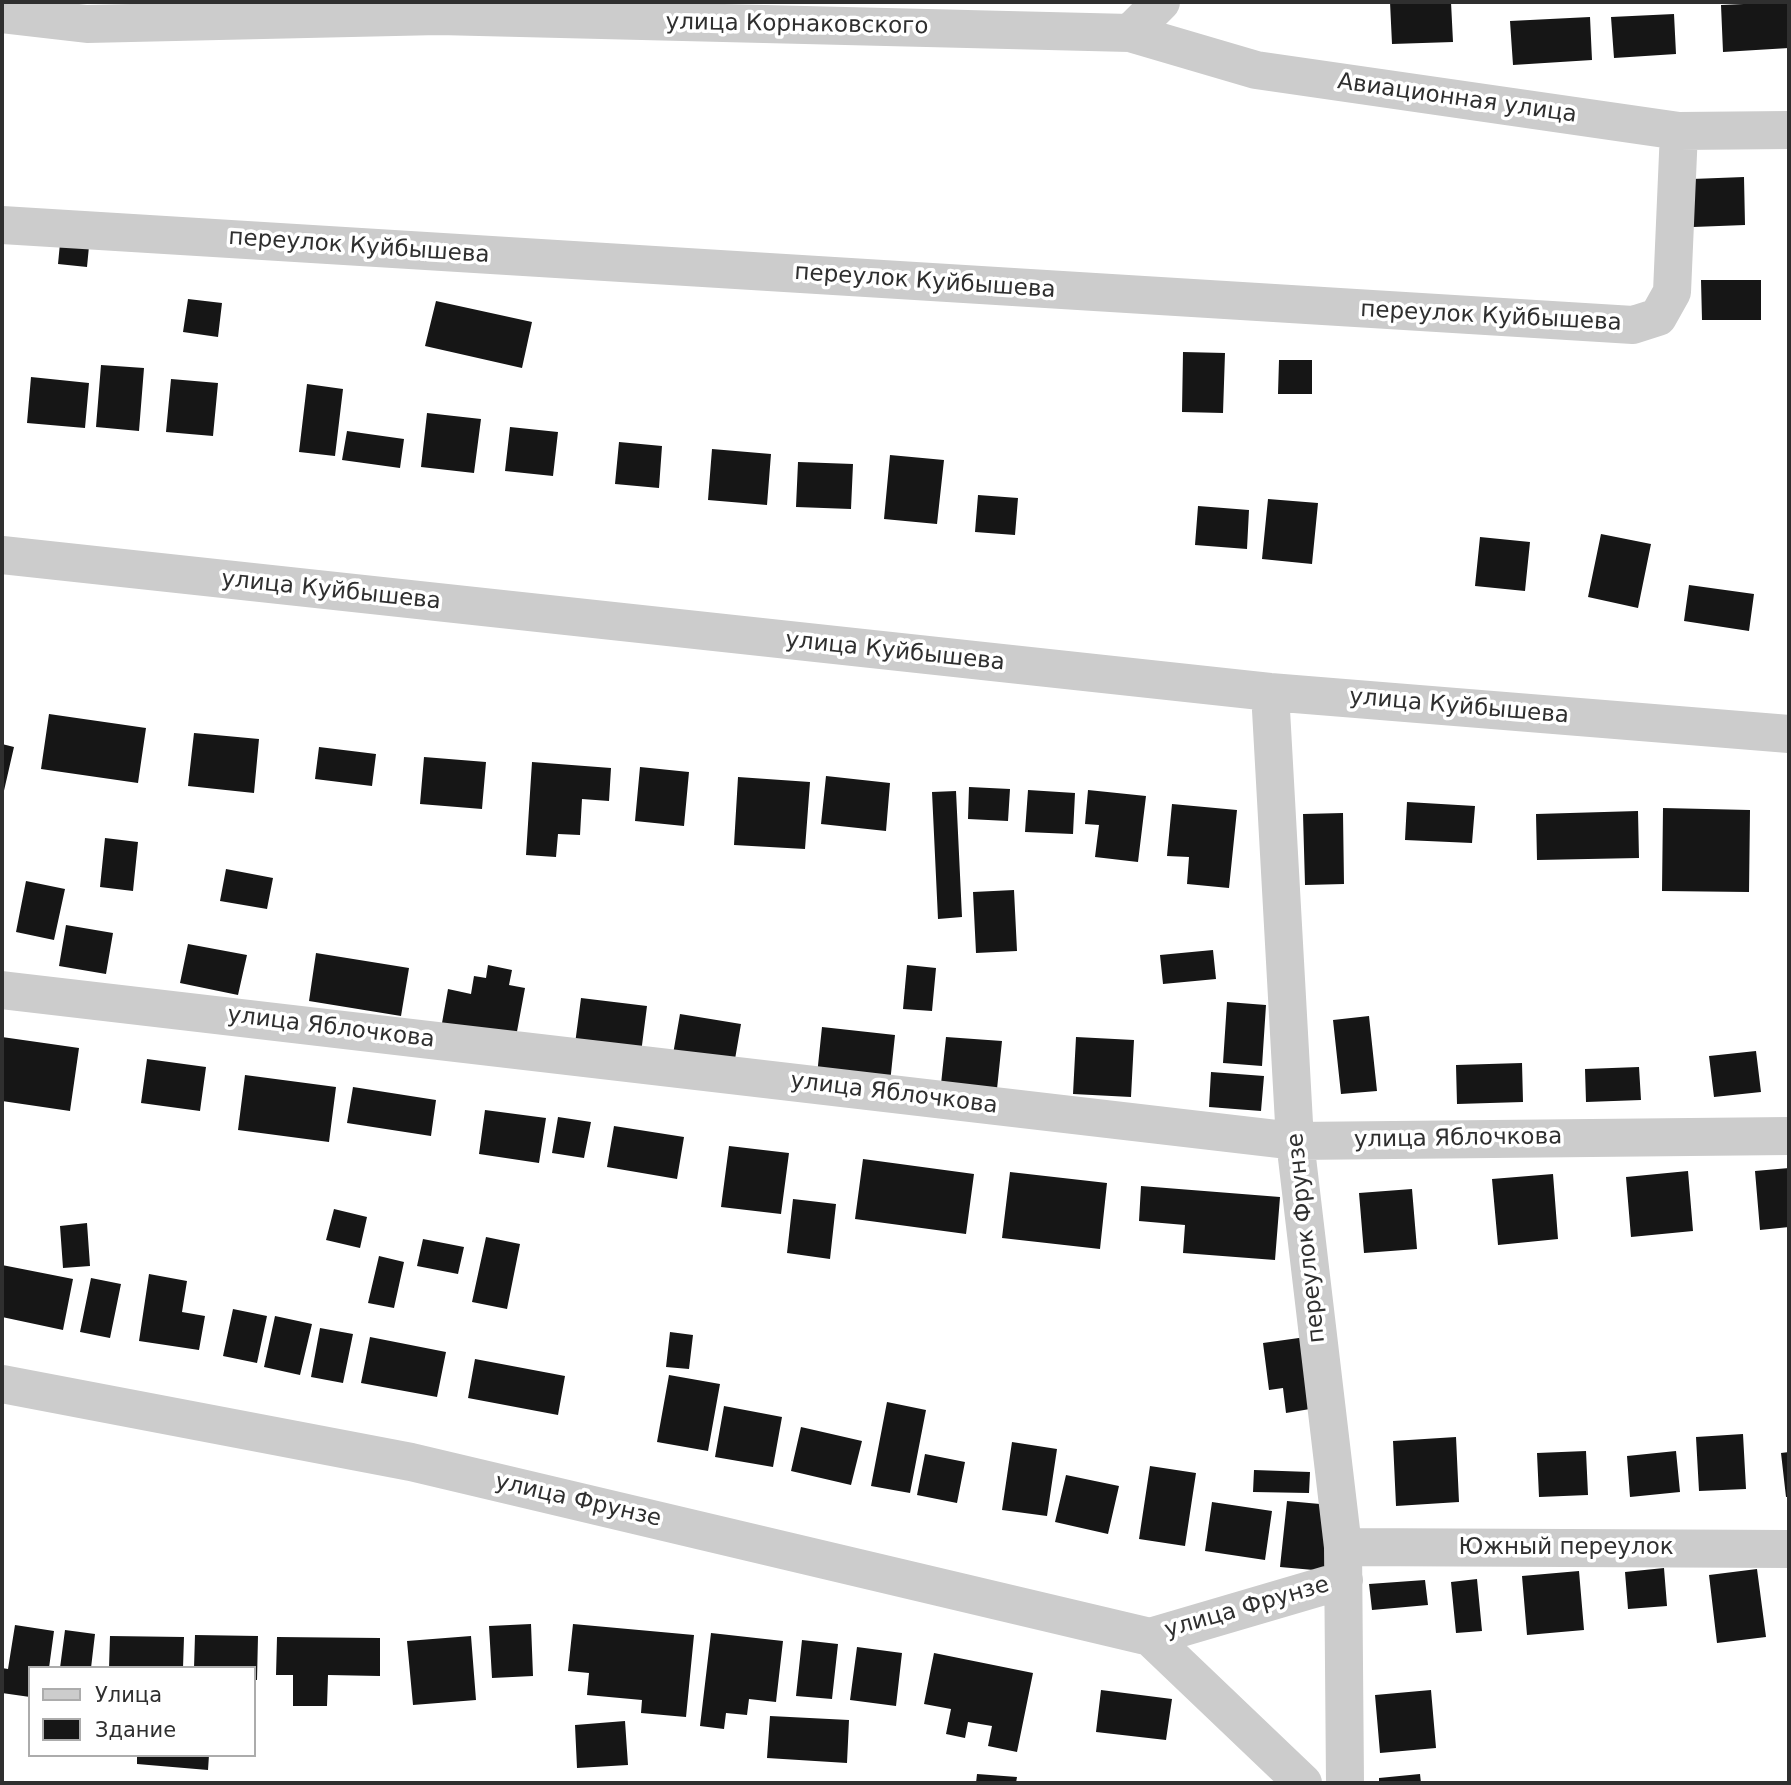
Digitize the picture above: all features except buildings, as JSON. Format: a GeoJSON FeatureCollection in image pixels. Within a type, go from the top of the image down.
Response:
{"type":"FeatureCollection","features":[{"type":"Feature","properties":{"kind":"street"},"geometry":{"type":"LineString","coordinates":[[1130,33],[1161,2]]}},
{"type":"Feature","properties":{"kind":"street","name":"улица Корнаковского"},"geometry":{"type":"LineString","coordinates":[[2,14],[87,24],[439,16],[1130,33]]}},
{"type":"Feature","properties":{"kind":"street","name":"Авиационная улица"},"geometry":{"type":"LineString","coordinates":[[1130,33],[1256,70],[1679,131],[1789,130]]}},
{"type":"Feature","properties":{"kind":"street","name":"переулок Куйбышева"},"geometry":{"type":"LineString","coordinates":[[2,225],[1633,325],[1658,317],[1672,292],[1679,131]]}},
{"type":"Feature","properties":{"kind":"street","name":"улица Куйбышева"},"geometry":{"type":"LineString","coordinates":[[2,555],[1270,692],[1789,734]]}},
{"type":"Feature","properties":{"kind":"street","name":"переулок Фрунзе"},"geometry":{"type":"LineString","coordinates":[[1270,692],[1295,1141],[1344,1563],[1345,1783]]}},
{"type":"Feature","properties":{"kind":"street","name":"улица Яблочкова"},"geometry":{"type":"LineString","coordinates":[[2,990],[1295,1141],[1789,1136]]}},
{"type":"Feature","properties":{"kind":"street","name":"улица Фрунзе"},"geometry":{"type":"LineString","coordinates":[[2,1384],[411,1462],[1150,1637],[1303,1783]]}},
{"type":"Feature","properties":{"kind":"street","name":"Южный переулок"},"geometry":{"type":"LineString","coordinates":[[1344,1563],[1789,1549]]}},
{"type":"Feature","properties":{"kind":"street","name":"улица Фрунзе"},"geometry":{"type":"LineString","coordinates":[[1150,1637],[1344,1563]]}}]}
